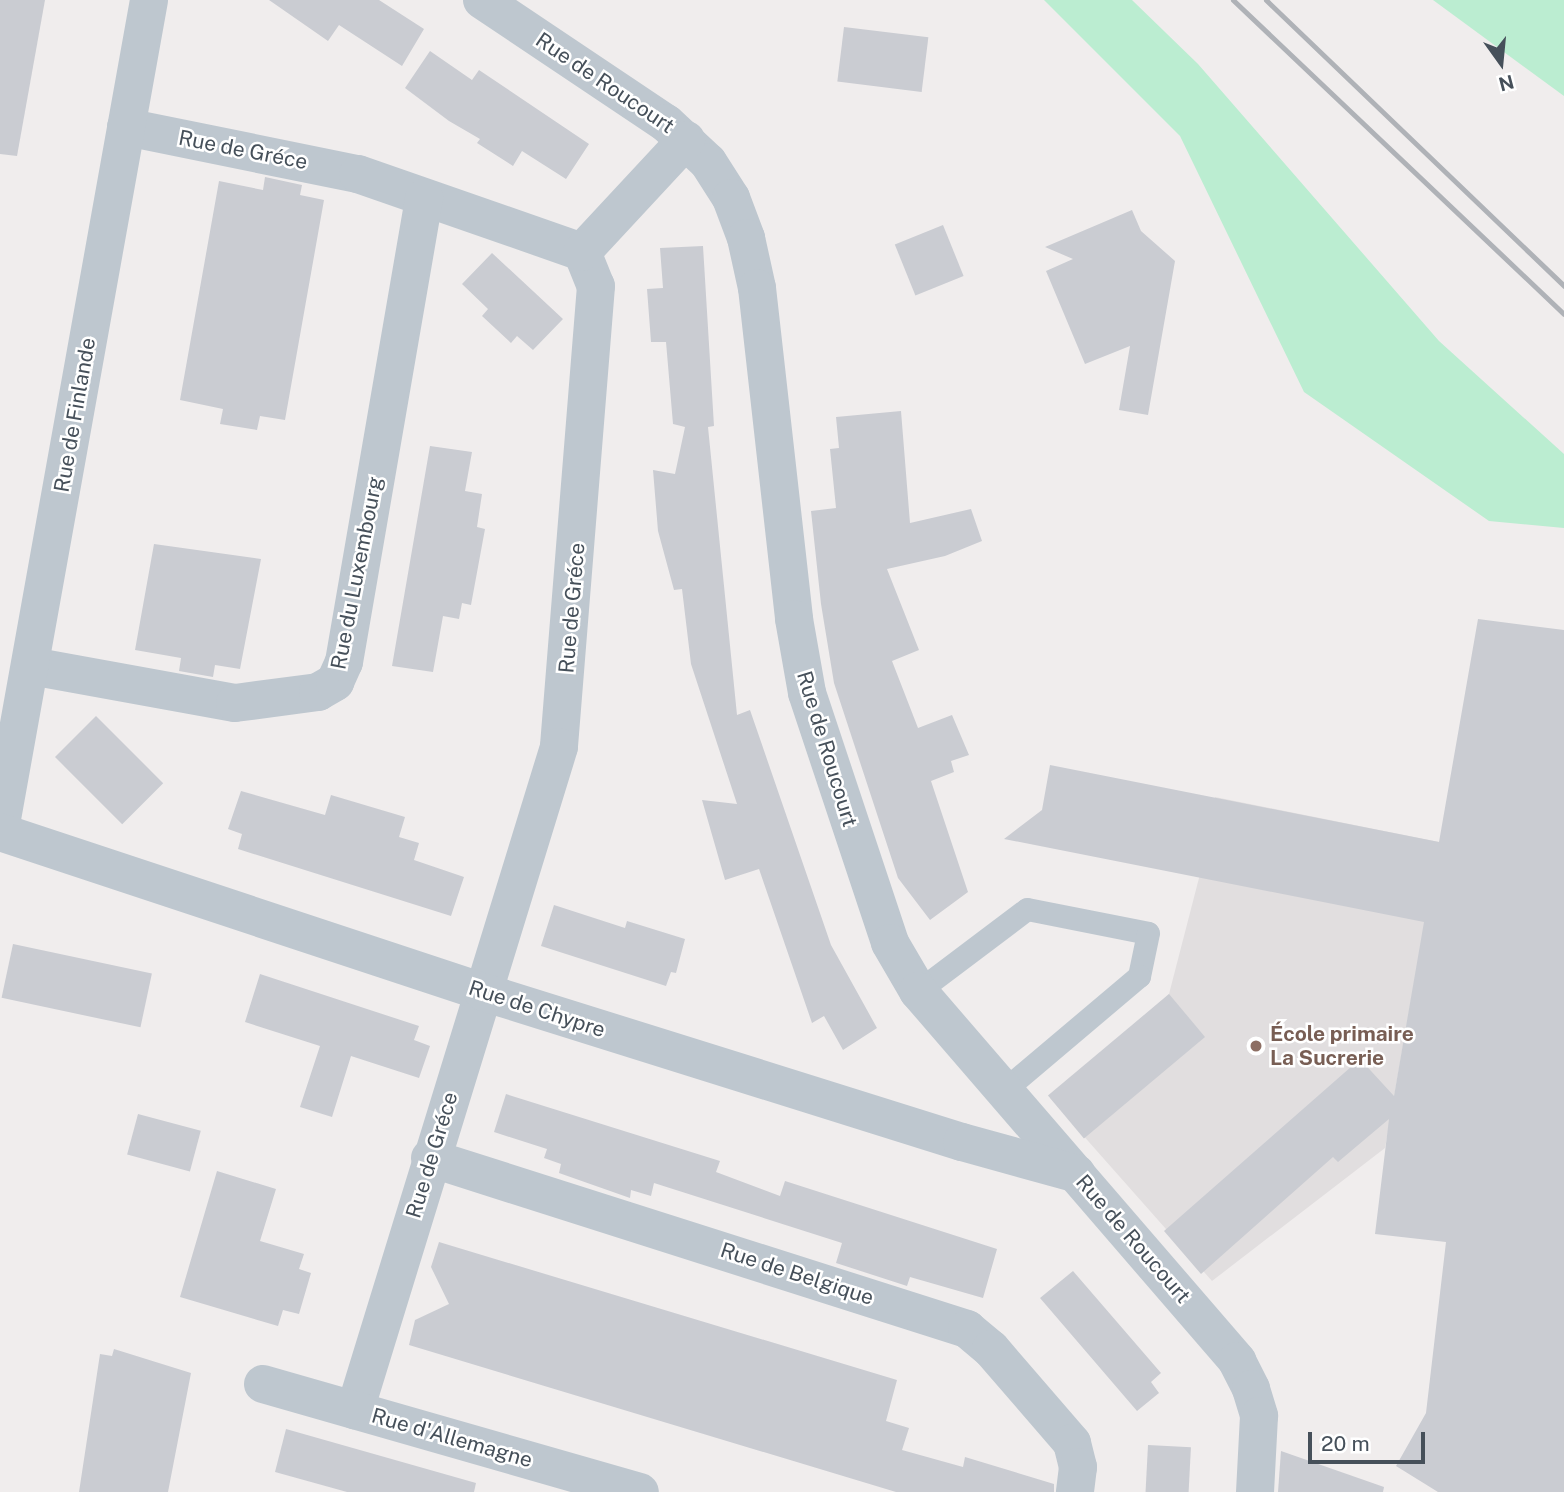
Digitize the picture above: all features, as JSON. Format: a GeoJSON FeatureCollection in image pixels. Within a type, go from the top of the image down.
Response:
{"type":"FeatureCollection","features":[{"type":"Feature","properties":{"kind":"street","name":"Rue de Finlande"},"geometry":{"type":"LineString","coordinates":[[0,831],[149,0]]}},
{"type":"Feature","properties":{"kind":"street","name":"Rue de Roucourt"},"geometry":{"type":"LineString","coordinates":[[482,0],[649,110],[687,140],[731,198],[746,238],[757,288],[794,619],[807,693],[883,923],[900,962],[918,991],[1218,1338],[1244,1373],[1259,1416],[1255,1492]]}},
{"type":"Feature","properties":{"kind":"street","name":"Rue de Gréce"},"geometry":{"type":"LineString","coordinates":[[126,127],[337,168],[582,252],[591,270],[597,303],[562,731],[355,1410]]}},
{"type":"Feature","properties":{"kind":"street"},"geometry":{"type":"LineString","coordinates":[[582,252],[687,140]]}},
{"type":"Feature","properties":{"kind":"street","name":"Rue du Luxembourg"},"geometry":{"type":"LineString","coordinates":[[31,666],[235,703],[318,692],[335,682],[344,662],[424,198]]}},
{"type":"Feature","properties":{"kind":"street","name":"Rue de Chypre"},"geometry":{"type":"LineString","coordinates":[[0,831],[483,992],[961,1142],[1077,1174]]}},
{"type":"Feature","properties":{"kind":"street","name":"Rue de Belgique"},"geometry":{"type":"LineString","coordinates":[[430,1158],[967,1329],[991,1349],[1072,1443],[1079,1467],[1075,1492]]}},
{"type":"Feature","properties":{"kind":"street","name":"Rue d'Allemagne"},"geometry":{"type":"LineString","coordinates":[[263,1384],[640,1492]]}},
{"type":"Feature","properties":{"kind":"lane"},"geometry":{"type":"LineString","coordinates":[[918,991],[1027,909],[1148,933],[1139,976],[1004,1090]]}},
{"type":"Feature","properties":{"kind":"shaded area","name":"École primaire La Sucrerie"},"geometry":{"type":"Polygon","coordinates":[[[1215,797],[1439,842],[1385,1148],[1212,1281],[1050,1098],[1169,994],[1199,878],[1215,797]]]}},
{"type":"Feature","properties":{"kind":"green space"},"geometry":{"type":"Polygon","coordinates":[[[1044,0],[1132,0],[1198,64],[1439,341],[1564,454],[1564,528],[1489,521],[1304,392],[1180,136],[1044,0]]]}},
{"type":"Feature","properties":{"kind":"green space"},"geometry":{"type":"Polygon","coordinates":[[[1433,0],[1564,0],[1564,96],[1433,0]]]}},
{"type":"Feature","properties":{"kind":"building"},"geometry":{"type":"Polygon","coordinates":[[[0,0],[45,0],[17,156],[0,154],[0,0]]]}},
{"type":"Feature","properties":{"kind":"building"},"geometry":{"type":"Polygon","coordinates":[[[269,0],[379,0],[424,29],[402,66],[339,25],[328,41],[269,0]]]}},
{"type":"Feature","properties":{"kind":"building"},"geometry":{"type":"Polygon","coordinates":[[[844,27],[928,37],[922,92],[837,82],[844,27]]]}},
{"type":"Feature","properties":{"kind":"building"},"geometry":{"type":"Polygon","coordinates":[[[430,51],[472,80],[479,70],[589,144],[566,179],[522,151],[513,166],[477,143],[480,139],[449,121],[405,88],[430,51]]]}},
{"type":"Feature","properties":{"kind":"building"},"geometry":{"type":"Polygon","coordinates":[[[265,177],[302,185],[300,195],[324,200],[285,420],[260,416],[257,430],[220,424],[223,409],[180,400],[219,181],[263,190],[265,177]]]}},
{"type":"Feature","properties":{"kind":"building"},"geometry":{"type":"Polygon","coordinates":[[[1132,210],[1141,231],[1175,261],[1148,415],[1119,410],[1130,346],[1085,364],[1046,271],[1073,259],[1045,247],[1132,210]]]}},
{"type":"Feature","properties":{"kind":"building"},"geometry":{"type":"Polygon","coordinates":[[[943,225],[964,276],[915,295],[895,244],[943,225]]]}},
{"type":"Feature","properties":{"kind":"building"},"geometry":{"type":"Polygon","coordinates":[[[703,246],[714,426],[708,427],[737,715],[750,710],[831,945],[877,1028],[843,1050],[824,1016],[812,1023],[759,869],[725,880],[702,800],[737,804],[691,664],[682,589],[674,590],[658,531],[653,470],[675,474],[685,427],[673,424],[666,342],[651,342],[647,289],[663,288],[660,248],[703,246]]]}},
{"type":"Feature","properties":{"kind":"building"},"geometry":{"type":"Polygon","coordinates":[[[492,253],[563,319],[533,350],[517,336],[511,343],[482,316],[488,309],[462,284],[492,253]]]}},
{"type":"Feature","properties":{"kind":"building"},"geometry":{"type":"Polygon","coordinates":[[[901,411],[910,523],[971,509],[982,541],[945,556],[887,569],[919,650],[892,661],[918,728],[952,715],[969,755],[951,761],[954,772],[931,781],[968,892],[930,920],[898,878],[834,683],[821,604],[811,511],[836,508],[830,449],[839,448],[836,417],[901,411]]]}},
{"type":"Feature","properties":{"kind":"building"},"geometry":{"type":"Polygon","coordinates":[[[430,446],[472,452],[465,491],[482,494],[477,527],[485,529],[471,605],[462,603],[459,619],[443,616],[433,672],[392,666],[430,446]]]}},
{"type":"Feature","properties":{"kind":"building"},"geometry":{"type":"Polygon","coordinates":[[[154,544],[261,559],[240,669],[215,665],[213,677],[179,671],[181,658],[135,650],[154,544]]]}},
{"type":"Feature","properties":{"kind":"building"},"geometry":{"type":"Polygon","coordinates":[[[1478,619],[1564,630],[1564,1492],[1438,1492],[1396,1466],[1426,1413],[1446,1242],[1375,1234],[1389,1119],[1338,1162],[1333,1157],[1201,1274],[1164,1231],[1360,1059],[1394,1096],[1424,922],[1004,839],[1042,810],[1050,765],[1439,842],[1478,619]]]}},
{"type":"Feature","properties":{"kind":"building"},"geometry":{"type":"Polygon","coordinates":[[[96,716],[163,783],[122,824],[55,757],[96,716]]]}},
{"type":"Feature","properties":{"kind":"building"},"geometry":{"type":"Polygon","coordinates":[[[241,791],[325,815],[331,795],[405,817],[399,837],[419,843],[414,860],[464,877],[451,916],[238,849],[242,834],[228,829],[241,791]]]}},
{"type":"Feature","properties":{"kind":"building"},"geometry":{"type":"Polygon","coordinates":[[[554,905],[625,928],[627,921],[685,939],[676,973],[671,972],[666,986],[541,946],[554,905]]]}},
{"type":"Feature","properties":{"kind":"building"},"geometry":{"type":"Polygon","coordinates":[[[13,944],[152,974],[140,1027],[2,998],[13,944]]]}},
{"type":"Feature","properties":{"kind":"building"},"geometry":{"type":"Polygon","coordinates":[[[260,974],[419,1026],[414,1040],[430,1046],[419,1078],[351,1056],[332,1117],[300,1107],[320,1046],[245,1022],[260,974]]]}},
{"type":"Feature","properties":{"kind":"building"},"geometry":{"type":"Polygon","coordinates":[[[1169,994],[1205,1037],[1084,1138],[1048,1096],[1169,994]]]}},
{"type":"Feature","properties":{"kind":"building"},"geometry":{"type":"Polygon","coordinates":[[[506,1094],[720,1161],[716,1172],[780,1196],[785,1181],[997,1249],[983,1298],[910,1277],[907,1286],[836,1263],[842,1243],[654,1183],[651,1196],[631,1190],[630,1198],[559,1173],[561,1164],[544,1158],[547,1149],[494,1132],[506,1094]]]}},
{"type":"Feature","properties":{"kind":"building"},"geometry":{"type":"Polygon","coordinates":[[[138,1114],[201,1131],[190,1171],[127,1155],[138,1114]]]}},
{"type":"Feature","properties":{"kind":"building"},"geometry":{"type":"Polygon","coordinates":[[[217,1171],[276,1189],[260,1241],[304,1254],[299,1269],[311,1273],[299,1314],[283,1310],[278,1326],[180,1297],[217,1171]]]}},
{"type":"Feature","properties":{"kind":"building"},"geometry":{"type":"Polygon","coordinates":[[[439,1242],[897,1380],[886,1421],[909,1428],[902,1450],[963,1467],[965,1457],[1054,1484],[1054,1492],[896,1492],[409,1345],[415,1320],[449,1304],[431,1267],[439,1242]]]}},
{"type":"Feature","properties":{"kind":"building"},"geometry":{"type":"Polygon","coordinates":[[[1073,1271],[1161,1373],[1151,1382],[1159,1393],[1137,1411],[1040,1298],[1073,1271]]]}},
{"type":"Feature","properties":{"kind":"building"},"geometry":{"type":"Polygon","coordinates":[[[114,1349],[191,1373],[168,1492],[79,1492],[100,1354],[112,1356],[114,1349]]]}},
{"type":"Feature","properties":{"kind":"building"},"geometry":{"type":"Polygon","coordinates":[[[286,1429],[476,1483],[474,1492],[347,1492],[275,1472],[286,1429]]]}},
{"type":"Feature","properties":{"kind":"building"},"geometry":{"type":"Polygon","coordinates":[[[1148,1445],[1191,1447],[1189,1492],[1146,1492],[1148,1445]]]}},
{"type":"Feature","properties":{"kind":"building"},"geometry":{"type":"Polygon","coordinates":[[[1281,1451],[1384,1487],[1383,1492],[1278,1492],[1281,1451]]]}},
{"type":"Feature","properties":{"kind":"railway"},"geometry":{"type":"LineString","coordinates":[[1233,0],[1564,314]]}},
{"type":"Feature","properties":{"kind":"railway"},"geometry":{"type":"LineString","coordinates":[[1266,0],[1564,286]]}},
{"type":"Feature","properties":{"kind":"place","name":"École primaire La Sucrerie"},"geometry":{"type":"Point","coordinates":[1256,1046]}}]}
